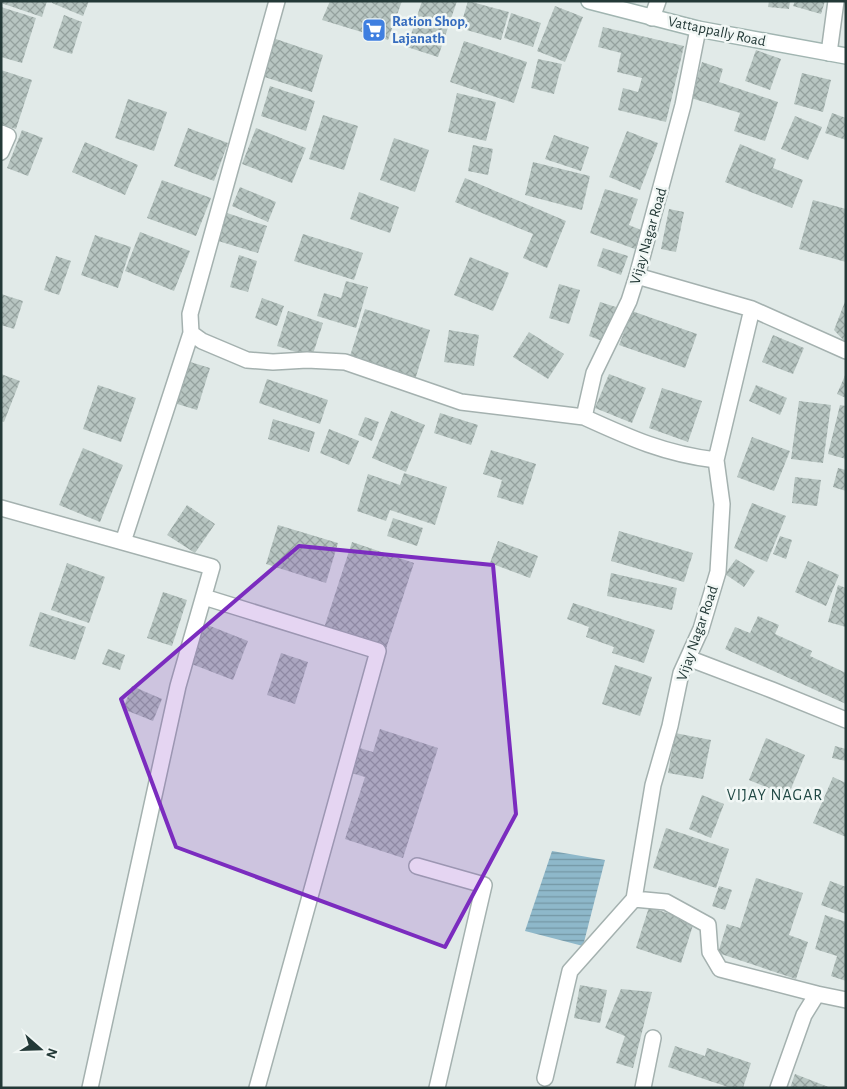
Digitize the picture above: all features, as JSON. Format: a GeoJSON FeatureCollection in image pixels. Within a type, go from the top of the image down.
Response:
{"type":"FeatureCollection","features":[{"type":"Feature","properties":{"kind":"street"},"geometry":{"type":"LineString","coordinates":[[123,542],[191,333],[190,314],[277,1]]}},
{"type":"Feature","properties":{"kind":"street","name":"Vattappally Road"},"geometry":{"type":"LineString","coordinates":[[589,1],[698,29],[846,56]]}},
{"type":"Feature","properties":{"kind":"street"},"geometry":{"type":"LineString","coordinates":[[652,18],[658,1]]}},
{"type":"Feature","properties":{"kind":"street"},"geometry":{"type":"LineString","coordinates":[[829,53],[836,1]]}},
{"type":"Feature","properties":{"kind":"street","name":"Vijay Nagar Road"},"geometry":{"type":"LineString","coordinates":[[584,417],[594,373],[629,302],[637,276],[683,105],[698,29]]}},
{"type":"Feature","properties":{"kind":"street"},"geometry":{"type":"LineString","coordinates":[[1,133],[8,136],[1,152]]}},
{"type":"Feature","properties":{"kind":"street"},"geometry":{"type":"LineString","coordinates":[[637,276],[752,309],[846,351]]}},
{"type":"Feature","properties":{"kind":"street"},"geometry":{"type":"LineString","coordinates":[[191,333],[202,341],[248,360],[272,362],[307,360],[345,362],[461,402],[584,417],[637,441],[687,456],[716,460],[752,309]]}},
{"type":"Feature","properties":{"kind":"street","name":"Vijay Nagar Road"},"geometry":{"type":"LineString","coordinates":[[634,899],[652,785],[670,726],[681,673],[701,629],[718,572],[722,504],[716,460]]}},
{"type":"Feature","properties":{"kind":"street"},"geometry":{"type":"LineString","coordinates":[[1,508],[212,567],[178,686],[90,1088]]}},
{"type":"Feature","properties":{"kind":"street"},"geometry":{"type":"LineString","coordinates":[[204,597],[378,651],[257,1088]]}},
{"type":"Feature","properties":{"kind":"street"},"geometry":{"type":"LineString","coordinates":[[688,658],[846,720]]}},
{"type":"Feature","properties":{"kind":"street"},"geometry":{"type":"LineString","coordinates":[[416,866],[484,885],[437,1088]]}},
{"type":"Feature","properties":{"kind":"street"},"geometry":{"type":"LineString","coordinates":[[545,1078],[570,971],[634,899],[666,902],[708,925],[710,952],[720,969],[846,1000]]}},
{"type":"Feature","properties":{"kind":"street"},"geometry":{"type":"LineString","coordinates":[[778,1088],[804,1016],[817,994]]}},
{"type":"Feature","properties":{"kind":"street"},"geometry":{"type":"LineString","coordinates":[[643,1088],[652,1038]]}},
{"type":"Feature","properties":{"kind":"highlighted area"},"geometry":{"type":"Polygon","coordinates":[[[299,546],[493,565],[516,814],[445,947],[176,847],[121,699],[299,546]]]}},
{"type":"Feature","properties":{"kind":"water"},"geometry":{"type":"Polygon","coordinates":[[[552,851],[605,860],[583,946],[525,931],[552,851]]]}},
{"type":"Feature","properties":{"kind":"building"},"geometry":{"type":"Polygon","coordinates":[[[1,1],[47,1],[42,17],[1,3],[1,1]]]}},
{"type":"Feature","properties":{"kind":"building"},"geometry":{"type":"Polygon","coordinates":[[[52,1],[89,1],[83,16],[52,3],[52,1]]]}},
{"type":"Feature","properties":{"kind":"building","name":"Ration Shop, Lajanath"},"geometry":{"type":"Polygon","coordinates":[[[330,1],[402,1],[388,40],[322,20],[330,1]]]}},
{"type":"Feature","properties":{"kind":"building"},"geometry":{"type":"Polygon","coordinates":[[[422,1],[457,1],[438,57],[407,47],[422,1]]]}},
{"type":"Feature","properties":{"kind":"building"},"geometry":{"type":"Polygon","coordinates":[[[468,1],[509,12],[501,40],[460,28],[468,1]]]}},
{"type":"Feature","properties":{"kind":"building"},"geometry":{"type":"Polygon","coordinates":[[[769,1],[790,1],[789,9],[768,7],[769,1]]]}},
{"type":"Feature","properties":{"kind":"building"},"geometry":{"type":"Polygon","coordinates":[[[795,1],[825,1],[821,14],[793,6],[795,1]]]}},
{"type":"Feature","properties":{"kind":"building"},"geometry":{"type":"Polygon","coordinates":[[[555,6],[583,17],[565,62],[537,51],[555,6]]]}},
{"type":"Feature","properties":{"kind":"building"},"geometry":{"type":"Polygon","coordinates":[[[1,7],[36,18],[22,63],[1,57],[1,7]]]}},
{"type":"Feature","properties":{"kind":"building"},"geometry":{"type":"Polygon","coordinates":[[[511,13],[541,23],[533,47],[504,38],[511,13]]]}},
{"type":"Feature","properties":{"kind":"building"},"geometry":{"type":"Polygon","coordinates":[[[64,15],[82,22],[72,54],[53,48],[64,15]]]}},
{"type":"Feature","properties":{"kind":"building"},"geometry":{"type":"Polygon","coordinates":[[[603,27],[684,46],[666,122],[618,110],[623,88],[638,92],[642,78],[617,72],[621,53],[598,47],[603,27]]]}},
{"type":"Feature","properties":{"kind":"building"},"geometry":{"type":"Polygon","coordinates":[[[270,37],[323,55],[312,92],[258,75],[270,37]]]}},
{"type":"Feature","properties":{"kind":"building"},"geometry":{"type":"Polygon","coordinates":[[[464,41],[527,62],[514,103],[450,82],[464,41]]]}},
{"type":"Feature","properties":{"kind":"building"},"geometry":{"type":"Polygon","coordinates":[[[756,50],[781,59],[770,90],[745,81],[756,50]]]}},
{"type":"Feature","properties":{"kind":"building"},"geometry":{"type":"Polygon","coordinates":[[[538,59],[562,64],[554,94],[531,88],[538,59]]]}},
{"type":"Feature","properties":{"kind":"building"},"geometry":{"type":"Polygon","coordinates":[[[702,62],[723,69],[719,82],[778,102],[765,141],[734,131],[740,113],[691,98],[702,62]]]}},
{"type":"Feature","properties":{"kind":"building"},"geometry":{"type":"Polygon","coordinates":[[[1,70],[32,80],[16,129],[1,124],[1,70]]]}},
{"type":"Feature","properties":{"kind":"building"},"geometry":{"type":"Polygon","coordinates":[[[802,73],[831,80],[823,112],[794,104],[802,73]]]}},
{"type":"Feature","properties":{"kind":"building"},"geometry":{"type":"Polygon","coordinates":[[[270,86],[315,101],[306,131],[261,116],[270,86]]]}},
{"type":"Feature","properties":{"kind":"building"},"geometry":{"type":"Polygon","coordinates":[[[457,93],[496,102],[486,141],[448,132],[457,93]]]}},
{"type":"Feature","properties":{"kind":"building"},"geometry":{"type":"Polygon","coordinates":[[[128,99],[167,112],[154,151],[115,138],[128,99]]]}},
{"type":"Feature","properties":{"kind":"building"},"geometry":{"type":"Polygon","coordinates":[[[832,113],[846,118],[846,140],[825,133],[832,113]]]}},
{"type":"Feature","properties":{"kind":"building"},"geometry":{"type":"Polygon","coordinates":[[[323,115],[358,126],[344,170],[309,159],[323,115]]]}},
{"type":"Feature","properties":{"kind":"building"},"geometry":{"type":"Polygon","coordinates":[[[795,116],[822,127],[808,160],[781,149],[795,116]]]}},
{"type":"Feature","properties":{"kind":"building"},"geometry":{"type":"Polygon","coordinates":[[[188,128],[228,143],[214,181],[174,166],[188,128]]]}},
{"type":"Feature","properties":{"kind":"building"},"geometry":{"type":"Polygon","coordinates":[[[256,128],[306,148],[292,183],[242,164],[256,128]]]}},
{"type":"Feature","properties":{"kind":"building"},"geometry":{"type":"Polygon","coordinates":[[[22,130],[43,138],[28,176],[7,168],[22,130]]]}},
{"type":"Feature","properties":{"kind":"building"},"geometry":{"type":"Polygon","coordinates":[[[627,131],[658,143],[640,190],[609,177],[627,131]]]}},
{"type":"Feature","properties":{"kind":"building"},"geometry":{"type":"Polygon","coordinates":[[[554,135],[589,147],[581,171],[545,159],[554,135]]]}},
{"type":"Feature","properties":{"kind":"building"},"geometry":{"type":"Polygon","coordinates":[[[394,138],[429,150],[415,192],[380,180],[394,138]]]}},
{"type":"Feature","properties":{"kind":"building"},"geometry":{"type":"Polygon","coordinates":[[[85,142],[138,165],[125,195],[72,172],[85,142]]]}},
{"type":"Feature","properties":{"kind":"building"},"geometry":{"type":"Polygon","coordinates":[[[740,144],[776,159],[773,168],[803,180],[792,208],[725,182],[740,144]]]}},
{"type":"Feature","properties":{"kind":"building"},"geometry":{"type":"Polygon","coordinates":[[[473,145],[493,149],[488,175],[468,171],[473,145]]]}},
{"type":"Feature","properties":{"kind":"building"},"geometry":{"type":"Polygon","coordinates":[[[533,162],[590,176],[582,210],[525,195],[533,162]]]}},
{"type":"Feature","properties":{"kind":"building"},"geometry":{"type":"Polygon","coordinates":[[[465,178],[566,221],[547,268],[523,258],[533,234],[455,202],[465,178]]]}},
{"type":"Feature","properties":{"kind":"building"},"geometry":{"type":"Polygon","coordinates":[[[162,180],[211,198],[196,236],[147,218],[162,180]]]}},
{"type":"Feature","properties":{"kind":"building"},"geometry":{"type":"Polygon","coordinates":[[[240,187],[276,202],[268,222],[232,206],[240,187]]]}},
{"type":"Feature","properties":{"kind":"building"},"geometry":{"type":"Polygon","coordinates":[[[605,189],[638,199],[629,225],[641,230],[635,249],[590,233],[605,189]]]}},
{"type":"Feature","properties":{"kind":"building"},"geometry":{"type":"Polygon","coordinates":[[[359,192],[399,207],[390,233],[350,219],[359,192]]]}},
{"type":"Feature","properties":{"kind":"building"},"geometry":{"type":"Polygon","coordinates":[[[813,200],[846,209],[846,262],[799,249],[813,200]]]}},
{"type":"Feature","properties":{"kind":"building"},"geometry":{"type":"Polygon","coordinates":[[[669,209],[684,212],[676,252],[661,249],[669,209]]]}},
{"type":"Feature","properties":{"kind":"building"},"geometry":{"type":"Polygon","coordinates":[[[224,212],[267,226],[258,253],[215,240],[224,212]]]}},
{"type":"Feature","properties":{"kind":"building"},"geometry":{"type":"Polygon","coordinates":[[[140,232],[190,251],[174,291],[125,271],[140,232]]]}},
{"type":"Feature","properties":{"kind":"building"},"geometry":{"type":"Polygon","coordinates":[[[303,234],[363,253],[354,280],[294,261],[303,234]]]}},
{"type":"Feature","properties":{"kind":"building"},"geometry":{"type":"Polygon","coordinates":[[[95,235],[131,247],[118,288],[81,275],[95,235]]]}},
{"type":"Feature","properties":{"kind":"building"},"geometry":{"type":"Polygon","coordinates":[[[603,248],[628,256],[621,275],[597,266],[603,248]]]}},
{"type":"Feature","properties":{"kind":"building"},"geometry":{"type":"Polygon","coordinates":[[[239,255],[257,261],[248,292],[230,287],[239,255]]]}},
{"type":"Feature","properties":{"kind":"building"},"geometry":{"type":"Polygon","coordinates":[[[56,256],[71,261],[59,295],[44,290],[56,256]]]}},
{"type":"Feature","properties":{"kind":"building"},"geometry":{"type":"Polygon","coordinates":[[[470,257],[509,273],[493,311],[454,295],[470,257]]]}},
{"type":"Feature","properties":{"kind":"building"},"geometry":{"type":"Polygon","coordinates":[[[346,281],[368,287],[356,328],[317,316],[324,293],[341,298],[346,281]]]}},
{"type":"Feature","properties":{"kind":"building"},"geometry":{"type":"Polygon","coordinates":[[[559,284],[580,290],[569,324],[549,318],[559,284]]]}},
{"type":"Feature","properties":{"kind":"building"},"geometry":{"type":"Polygon","coordinates":[[[1,294],[23,301],[14,329],[1,325],[1,294]]]}},
{"type":"Feature","properties":{"kind":"building"},"geometry":{"type":"Polygon","coordinates":[[[262,298],[284,306],[277,326],[255,318],[262,298]]]}},
{"type":"Feature","properties":{"kind":"building"},"geometry":{"type":"Polygon","coordinates":[[[846,299],[846,343],[834,330],[846,299]]]}},
{"type":"Feature","properties":{"kind":"building"},"geometry":{"type":"Polygon","coordinates":[[[600,302],[616,307],[605,342],[589,336],[600,302]]]}},
{"type":"Feature","properties":{"kind":"building"},"geometry":{"type":"Polygon","coordinates":[[[365,309],[430,330],[415,380],[349,359],[365,309]]]}},
{"type":"Feature","properties":{"kind":"building"},"geometry":{"type":"Polygon","coordinates":[[[288,311],[323,323],[312,357],[277,346],[288,311]]]}},
{"type":"Feature","properties":{"kind":"building"},"geometry":{"type":"Polygon","coordinates":[[[632,311],[697,334],[685,368],[619,345],[632,311]]]}},
{"type":"Feature","properties":{"kind":"building"},"geometry":{"type":"Polygon","coordinates":[[[449,330],[479,335],[474,366],[444,362],[449,330]]]}},
{"type":"Feature","properties":{"kind":"building"},"geometry":{"type":"Polygon","coordinates":[[[529,332],[564,354],[548,379],[513,357],[529,332]]]}},
{"type":"Feature","properties":{"kind":"building"},"geometry":{"type":"Polygon","coordinates":[[[773,335],[804,348],[793,374],[762,362],[773,335]]]}},
{"type":"Feature","properties":{"kind":"building"},"geometry":{"type":"Polygon","coordinates":[[[187,361],[210,368],[197,410],[174,403],[187,361]]]}},
{"type":"Feature","properties":{"kind":"building"},"geometry":{"type":"Polygon","coordinates":[[[846,373],[846,398],[837,394],[846,373]]]}},
{"type":"Feature","properties":{"kind":"building"},"geometry":{"type":"Polygon","coordinates":[[[1,374],[20,381],[4,422],[1,421],[1,374]]]}},
{"type":"Feature","properties":{"kind":"building"},"geometry":{"type":"Polygon","coordinates":[[[609,374],[646,388],[632,423],[595,408],[609,374]]]}},
{"type":"Feature","properties":{"kind":"building"},"geometry":{"type":"Polygon","coordinates":[[[267,379],[328,400],[320,424],[259,403],[267,379]]]}},
{"type":"Feature","properties":{"kind":"building"},"geometry":{"type":"Polygon","coordinates":[[[98,385],[136,398],[121,442],[83,429],[98,385]]]}},
{"type":"Feature","properties":{"kind":"building"},"geometry":{"type":"Polygon","coordinates":[[[756,385],[787,398],[780,415],[749,401],[756,385]]]}},
{"type":"Feature","properties":{"kind":"building"},"geometry":{"type":"Polygon","coordinates":[[[662,388],[702,401],[688,442],[649,428],[662,388]]]}},
{"type":"Feature","properties":{"kind":"building"},"geometry":{"type":"Polygon","coordinates":[[[799,401],[831,405],[823,463],[791,459],[799,401]]]}},
{"type":"Feature","properties":{"kind":"building"},"geometry":{"type":"Polygon","coordinates":[[[840,405],[846,406],[846,459],[828,454],[840,405]]]}},
{"type":"Feature","properties":{"kind":"building"},"geometry":{"type":"Polygon","coordinates":[[[391,411],[425,425],[406,472],[372,458],[391,411]]]}},
{"type":"Feature","properties":{"kind":"building"},"geometry":{"type":"Polygon","coordinates":[[[440,413],[478,425],[471,445],[434,433],[440,413]]]}},
{"type":"Feature","properties":{"kind":"building"},"geometry":{"type":"Polygon","coordinates":[[[365,417],[379,422],[372,441],[358,435],[365,417]]]}},
{"type":"Feature","properties":{"kind":"building"},"geometry":{"type":"Polygon","coordinates":[[[273,419],[315,432],[309,452],[268,439],[273,419]]]}},
{"type":"Feature","properties":{"kind":"building"},"geometry":{"type":"Polygon","coordinates":[[[329,429],[359,441],[349,465],[320,453],[329,429]]]}},
{"type":"Feature","properties":{"kind":"building"},"geometry":{"type":"Polygon","coordinates":[[[752,437],[790,451],[774,491],[737,477],[752,437]]]}},
{"type":"Feature","properties":{"kind":"building"},"geometry":{"type":"Polygon","coordinates":[[[83,448],[123,465],[100,522],[59,505],[83,448]]]}},
{"type":"Feature","properties":{"kind":"building"},"geometry":{"type":"Polygon","coordinates":[[[491,450],[536,464],[523,505],[497,497],[502,480],[483,474],[491,450]]]}},
{"type":"Feature","properties":{"kind":"building"},"geometry":{"type":"Polygon","coordinates":[[[838,468],[846,470],[846,491],[833,487],[838,468]]]}},
{"type":"Feature","properties":{"kind":"building"},"geometry":{"type":"Polygon","coordinates":[[[404,473],[447,487],[435,525],[390,510],[386,521],[357,511],[368,474],[400,485],[404,473]]]}},
{"type":"Feature","properties":{"kind":"building"},"geometry":{"type":"Polygon","coordinates":[[[795,477],[821,480],[817,506],[792,503],[795,477]]]}},
{"type":"Feature","properties":{"kind":"building"},"geometry":{"type":"Polygon","coordinates":[[[752,503],[786,516],[767,562],[734,548],[752,503]]]}},
{"type":"Feature","properties":{"kind":"building"},"geometry":{"type":"Polygon","coordinates":[[[187,505],[215,524],[195,553],[167,535],[187,505]]]}},
{"type":"Feature","properties":{"kind":"building"},"geometry":{"type":"Polygon","coordinates":[[[393,518],[423,528],[417,546],[387,536],[393,518]]]}},
{"type":"Feature","properties":{"kind":"building"},"geometry":{"type":"Polygon","coordinates":[[[278,525],[338,543],[326,583],[266,564],[278,525]]]}},
{"type":"Feature","properties":{"kind":"building"},"geometry":{"type":"Polygon","coordinates":[[[619,531],[693,553],[684,582],[611,561],[619,531]]]}},
{"type":"Feature","properties":{"kind":"building"},"geometry":{"type":"Polygon","coordinates":[[[780,536],[792,540],[786,559],[773,554],[780,536]]]}},
{"type":"Feature","properties":{"kind":"building"},"geometry":{"type":"Polygon","coordinates":[[[498,541],[538,556],[530,578],[490,563],[498,541]]]}},
{"type":"Feature","properties":{"kind":"building"},"geometry":{"type":"Polygon","coordinates":[[[352,542],[414,563],[386,649],[324,628],[352,542]]]}},
{"type":"Feature","properties":{"kind":"building"},"geometry":{"type":"Polygon","coordinates":[[[736,559],[755,571],[744,587],[725,574],[736,559]]]}},
{"type":"Feature","properties":{"kind":"building"},"geometry":{"type":"Polygon","coordinates":[[[808,561],[839,575],[826,606],[795,592],[808,561]]]}},
{"type":"Feature","properties":{"kind":"building"},"geometry":{"type":"Polygon","coordinates":[[[67,563],[105,577],[89,623],[51,610],[67,563]]]}},
{"type":"Feature","properties":{"kind":"building"},"geometry":{"type":"Polygon","coordinates":[[[611,573],[677,588],[672,610],[607,596],[611,573]]]}},
{"type":"Feature","properties":{"kind":"building"},"geometry":{"type":"Polygon","coordinates":[[[838,585],[846,588],[846,627],[828,622],[838,585]]]}},
{"type":"Feature","properties":{"kind":"building"},"geometry":{"type":"Polygon","coordinates":[[[163,592],[187,600],[172,646],[147,638],[163,592]]]}},
{"type":"Feature","properties":{"kind":"building"},"geometry":{"type":"Polygon","coordinates":[[[573,603],[655,630],[644,663],[612,653],[614,647],[586,637],[589,627],[567,619],[573,603]]]}},
{"type":"Feature","properties":{"kind":"building"},"geometry":{"type":"Polygon","coordinates":[[[40,612],[86,627],[75,660],[29,646],[40,612]]]}},
{"type":"Feature","properties":{"kind":"building"},"geometry":{"type":"Polygon","coordinates":[[[758,616],[779,625],[775,634],[812,651],[810,656],[846,673],[846,704],[725,649],[735,627],[750,633],[758,616]]]}},
{"type":"Feature","properties":{"kind":"building"},"geometry":{"type":"Polygon","coordinates":[[[205,624],[248,641],[233,680],[189,663],[205,624]]]}},
{"type":"Feature","properties":{"kind":"building"},"geometry":{"type":"Polygon","coordinates":[[[108,649],[125,655],[120,670],[102,664],[108,649]]]}},
{"type":"Feature","properties":{"kind":"building"},"geometry":{"type":"Polygon","coordinates":[[[281,653],[308,662],[295,704],[267,695],[281,653]]]}},
{"type":"Feature","properties":{"kind":"building"},"geometry":{"type":"Polygon","coordinates":[[[615,665],[652,677],[640,716],[602,704],[615,665]]]}},
{"type":"Feature","properties":{"kind":"building"},"geometry":{"type":"Polygon","coordinates":[[[132,686],[162,699],[153,721],[123,709],[132,686]]]}},
{"type":"Feature","properties":{"kind":"building"},"geometry":{"type":"Polygon","coordinates":[[[380,729],[438,748],[403,858],[345,839],[365,777],[348,772],[356,747],[373,752],[380,729]]]}},
{"type":"Feature","properties":{"kind":"building"},"geometry":{"type":"Polygon","coordinates":[[[675,733],[711,740],[703,779],[668,773],[675,733]]]}},
{"type":"Feature","properties":{"kind":"building"},"geometry":{"type":"Polygon","coordinates":[[[766,738],[805,755],[788,796],[749,780],[766,738]]]}},
{"type":"Feature","properties":{"kind":"building"},"geometry":{"type":"Polygon","coordinates":[[[835,746],[846,749],[846,761],[832,758],[835,746]]]}},
{"type":"Feature","properties":{"kind":"building"},"geometry":{"type":"Polygon","coordinates":[[[833,777],[846,783],[846,837],[813,823],[833,777]]]}},
{"type":"Feature","properties":{"kind":"building"},"geometry":{"type":"Polygon","coordinates":[[[702,795],[724,804],[711,838],[689,829],[702,795]]]}},
{"type":"Feature","properties":{"kind":"building"},"geometry":{"type":"Polygon","coordinates":[[[666,828],[729,849],[716,888],[653,868],[666,828]]]}},
{"type":"Feature","properties":{"kind":"building"},"geometry":{"type":"Polygon","coordinates":[[[756,878],[803,893],[789,935],[808,942],[796,979],[718,953],[727,924],[740,928],[756,878]]]}},
{"type":"Feature","properties":{"kind":"building"},"geometry":{"type":"Polygon","coordinates":[[[830,881],[846,887],[846,914],[821,905],[830,881]]]}},
{"type":"Feature","properties":{"kind":"building"},"geometry":{"type":"Polygon","coordinates":[[[719,886],[732,890],[725,910],[712,906],[719,886]]]}},
{"type":"Feature","properties":{"kind":"building"},"geometry":{"type":"Polygon","coordinates":[[[649,907],[694,922],[681,963],[636,948],[649,907]]]}},
{"type":"Feature","properties":{"kind":"building"},"geometry":{"type":"Polygon","coordinates":[[[825,915],[846,922],[846,981],[831,976],[837,956],[815,949],[825,915]]]}},
{"type":"Feature","properties":{"kind":"building"},"geometry":{"type":"Polygon","coordinates":[[[580,985],[607,990],[600,1023],[574,1018],[580,985]]]}},
{"type":"Feature","properties":{"kind":"building"},"geometry":{"type":"Polygon","coordinates":[[[621,989],[652,992],[633,1068],[616,1063],[625,1036],[605,1028],[621,989]]]}},
{"type":"Feature","properties":{"kind":"building"},"geometry":{"type":"Polygon","coordinates":[[[675,1046],[705,1056],[707,1048],[751,1063],[743,1088],[731,1088],[668,1067],[675,1046]]]}},
{"type":"Feature","properties":{"kind":"building"},"geometry":{"type":"Polygon","coordinates":[[[795,1074],[831,1088],[790,1088],[795,1074]]]}},
{"type":"Feature","properties":{"kind":"place","name":"Ration Shop, Lajanath"},"geometry":{"type":"Point","coordinates":[374,30]}},
{"type":"Feature","properties":{"kind":"district","name":"VIJAY NAGAR"},"geometry":{"type":"Point","coordinates":[775,794]}}]}
